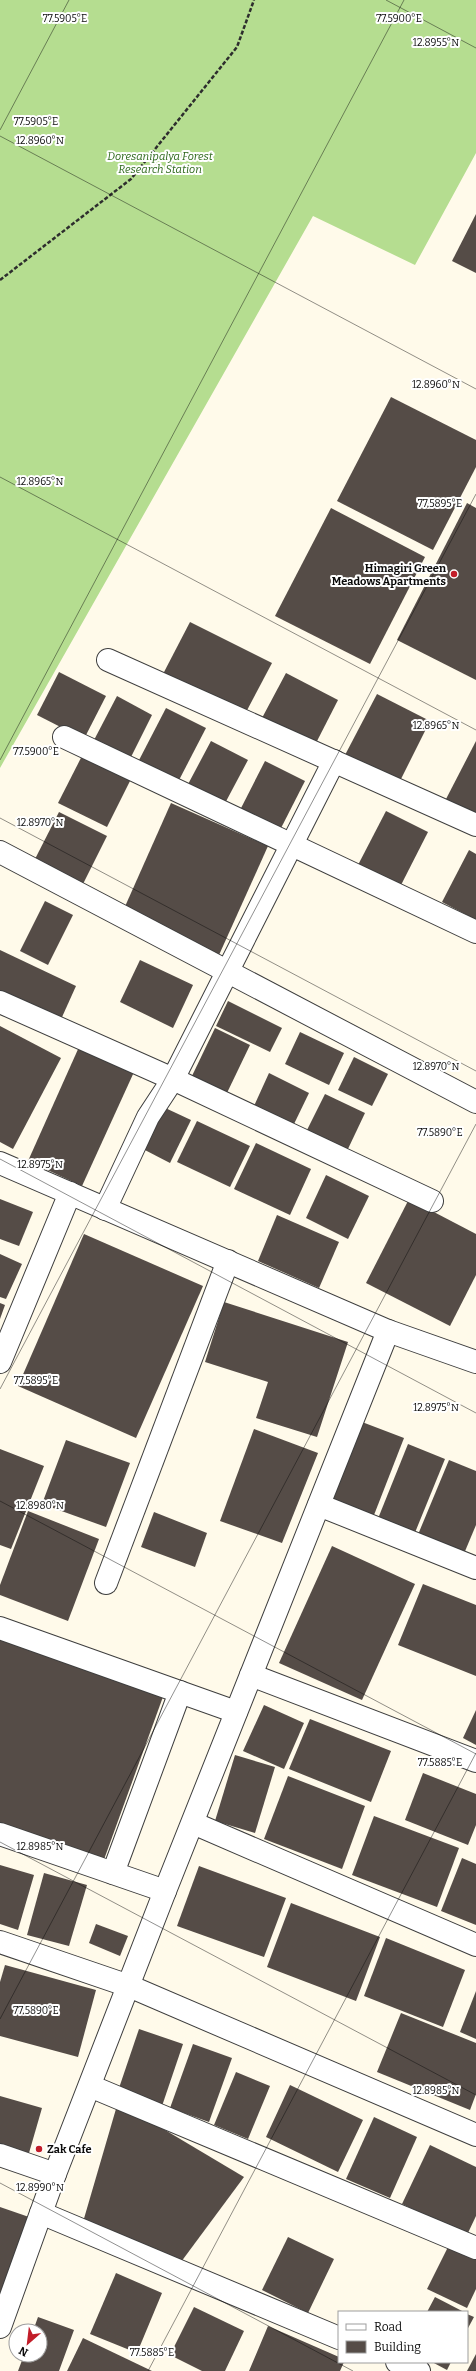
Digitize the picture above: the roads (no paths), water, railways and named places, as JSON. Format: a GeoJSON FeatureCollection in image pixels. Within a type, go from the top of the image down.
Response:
{"type":"FeatureCollection","features":[{"type":"Feature","properties":{"kind":"street"},"geometry":{"type":"LineString","coordinates":[[108,660],[476,825]]}},
{"type":"Feature","properties":{"kind":"street"},"geometry":{"type":"LineString","coordinates":[[64,737],[476,932]]}},
{"type":"Feature","properties":{"kind":"street"},"geometry":{"type":"LineString","coordinates":[[105,1209],[148,1117],[173,1079],[334,761]]}},
{"type":"Feature","properties":{"kind":"street"},"geometry":{"type":"LineString","coordinates":[[0,852],[256,988],[476,1102]]}},
{"type":"Feature","properties":{"kind":"street"},"geometry":{"type":"LineString","coordinates":[[0,1002],[173,1079],[432,1202]]}},
{"type":"Feature","properties":{"kind":"street"},"geometry":{"type":"LineString","coordinates":[[0,1163],[388,1331],[476,1362]]}},
{"type":"Feature","properties":{"kind":"street"},"geometry":{"type":"LineString","coordinates":[[0,1362],[70,1193]]}},
{"type":"Feature","properties":{"kind":"street"},"geometry":{"type":"LineString","coordinates":[[106,1583],[228,1261]]}},
{"type":"Feature","properties":{"kind":"street"},"geometry":{"type":"LineString","coordinates":[[0,2327],[55,2174],[165,1891],[388,1331]]}},
{"type":"Feature","properties":{"kind":"street"},"geometry":{"type":"LineString","coordinates":[[319,1505],[476,1568]]}},
{"type":"Feature","properties":{"kind":"street"},"geometry":{"type":"LineString","coordinates":[[0,1628],[236,1712]]}},
{"type":"Feature","properties":{"kind":"street"},"geometry":{"type":"LineString","coordinates":[[251,1675],[476,1761]]}},
{"type":"Feature","properties":{"kind":"street"},"geometry":{"type":"LineString","coordinates":[[113,1873],[180,1692]]}},
{"type":"Feature","properties":{"kind":"street"},"geometry":{"type":"LineString","coordinates":[[193,1823],[476,1945]]}},
{"type":"Feature","properties":{"kind":"street"},"geometry":{"type":"LineString","coordinates":[[0,1834],[165,1891]]}},
{"type":"Feature","properties":{"kind":"street"},"geometry":{"type":"LineString","coordinates":[[0,1942],[129,1986],[476,2135]]}},
{"type":"Feature","properties":{"kind":"street"},"geometry":{"type":"LineString","coordinates":[[90,2086],[476,2248]]}},
{"type":"Feature","properties":{"kind":"street"},"geometry":{"type":"LineString","coordinates":[[0,2155],[55,2174]]}},
{"type":"Feature","properties":{"kind":"street"},"geometry":{"type":"LineString","coordinates":[[41,2213],[338,2338]]}},
{"type":"Feature","properties":{"kind":"street"},"geometry":{"type":"LineString","coordinates":[[399,2363],[419,2371]]}},
{"type":"Feature","properties":{"kind":"place","name":"Himagiri Green Meadows Apartments"},"geometry":{"type":"Point","coordinates":[454,574]}},
{"type":"Feature","properties":{"kind":"place","name":"Zak Cafe"},"geometry":{"type":"Point","coordinates":[39,2149]}},
{"type":"Feature","properties":{"kind":"park label","name":"Doresanipalya Forest Research Station"},"geometry":{"type":"Point","coordinates":[160,162]}}]}
